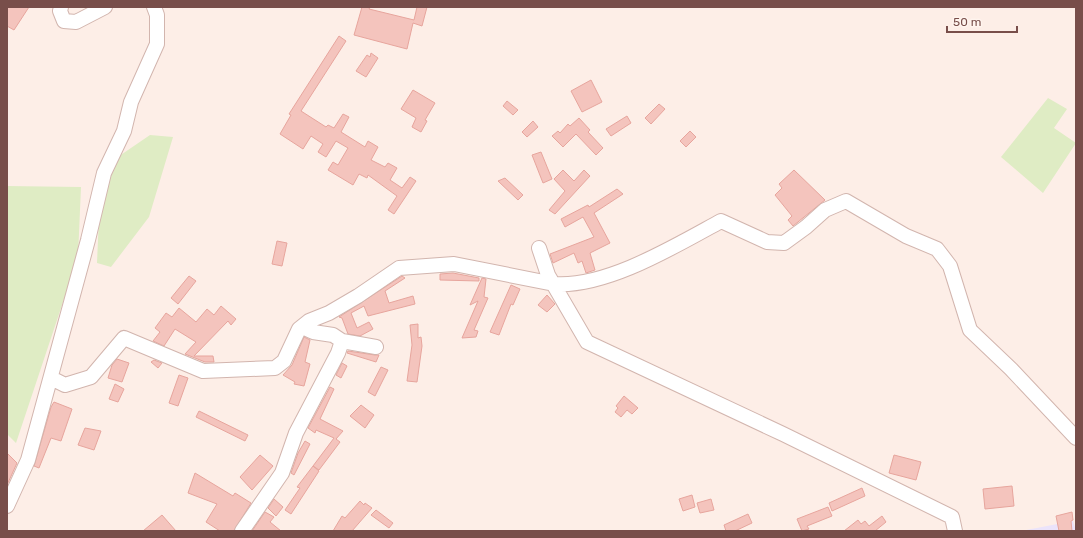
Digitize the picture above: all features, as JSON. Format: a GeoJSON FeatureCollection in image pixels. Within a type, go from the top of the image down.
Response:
{"type":"FeatureCollection","features":[{"type":"Feature","properties":{"kind":"street"},"geometry":{"type":"LineString","coordinates":[[61,7],[60,11],[64,21],[76,22],[105,7]]}},
{"type":"Feature","properties":{"kind":"street"},"geometry":{"type":"LineString","coordinates":[[7,506],[28,460],[88,240],[104,173],[124,131],[131,102],[157,44],[157,15],[154,7]]}},
{"type":"Feature","properties":{"kind":"street"},"geometry":{"type":"LineString","coordinates":[[51,378],[65,385],[92,377],[124,338],[203,371],[275,368],[284,361],[295,334],[309,321],[329,313],[358,296],[390,272],[399,268],[454,264],[554,284],[570,285],[586,282],[634,266],[721,221],[767,242],[784,243],[825,210],[846,201],[906,236],[937,249],[950,266],[970,330],[1011,369],[1076,438]]}},
{"type":"Feature","properties":{"kind":"street"},"geometry":{"type":"LineString","coordinates":[[539,248],[548,275],[587,342],[783,434],[952,517],[955,531]]}},
{"type":"Feature","properties":{"kind":"street"},"geometry":{"type":"LineString","coordinates":[[302,327],[313,332],[333,335],[342,341],[376,347]]}},
{"type":"Feature","properties":{"kind":"street"},"geometry":{"type":"LineString","coordinates":[[242,531],[282,473],[296,432],[338,353],[342,341]]}},
{"type":"Feature","properties":{"kind":"shaded area"},"geometry":{"type":"Polygon","coordinates":[[[1073,521],[1076,531],[1021,531],[1073,521]]]}},
{"type":"Feature","properties":{"kind":"green space"},"geometry":{"type":"Polygon","coordinates":[[[1048,98],[1067,109],[1054,128],[1076,143],[1043,193],[1001,157],[1048,98]]]}},
{"type":"Feature","properties":{"kind":"green space"},"geometry":{"type":"Polygon","coordinates":[[[150,135],[173,137],[149,217],[111,267],[97,263],[100,193],[109,163],[150,135]]]}},
{"type":"Feature","properties":{"kind":"green space"},"geometry":{"type":"Polygon","coordinates":[[[7,186],[81,187],[78,257],[16,443],[7,434],[7,186]]]}},
{"type":"Feature","properties":{"kind":"building"},"geometry":{"type":"Polygon","coordinates":[[[7,7],[29,7],[14,30],[7,26],[7,7]]]}},
{"type":"Feature","properties":{"kind":"building"},"geometry":{"type":"Polygon","coordinates":[[[362,7],[370,7],[369,9],[414,20],[417,7],[427,7],[422,26],[413,23],[407,49],[354,35],[362,7]]]}},
{"type":"Feature","properties":{"kind":"building"},"geometry":{"type":"Polygon","coordinates":[[[339,36],[346,41],[301,111],[326,127],[328,125],[334,128],[343,114],[349,117],[341,132],[365,147],[368,141],[378,147],[371,160],[385,167],[388,163],[397,168],[390,180],[402,188],[410,177],[416,181],[394,214],[388,210],[397,196],[368,175],[367,178],[359,174],[353,185],[328,170],[333,162],[338,165],[348,148],[336,141],[326,157],[318,152],[323,144],[311,136],[303,149],[280,134],[291,115],[289,114],[339,36]]]}},
{"type":"Feature","properties":{"kind":"building"},"geometry":{"type":"Polygon","coordinates":[[[371,53],[378,58],[366,77],[356,71],[367,55],[370,57],[371,53]]]}},
{"type":"Feature","properties":{"kind":"building"},"geometry":{"type":"Polygon","coordinates":[[[591,80],[602,102],[582,112],[571,91],[591,80]]]}},
{"type":"Feature","properties":{"kind":"building"},"geometry":{"type":"Polygon","coordinates":[[[413,90],[435,103],[425,120],[427,121],[421,132],[412,127],[416,118],[401,109],[413,90]]]}},
{"type":"Feature","properties":{"kind":"building"},"geometry":{"type":"Polygon","coordinates":[[[507,101],[518,110],[513,115],[503,106],[507,101]]]}},
{"type":"Feature","properties":{"kind":"building"},"geometry":{"type":"Polygon","coordinates":[[[659,104],[665,109],[651,124],[645,118],[659,104]]]}},
{"type":"Feature","properties":{"kind":"building"},"geometry":{"type":"Polygon","coordinates":[[[627,116],[631,123],[611,136],[606,129],[627,116]]]}},
{"type":"Feature","properties":{"kind":"building"},"geometry":{"type":"Polygon","coordinates":[[[579,118],[590,130],[588,132],[603,148],[596,155],[576,134],[563,147],[552,136],[558,131],[560,133],[568,124],[570,126],[579,118]]]}},
{"type":"Feature","properties":{"kind":"building"},"geometry":{"type":"Polygon","coordinates":[[[533,121],[538,127],[527,137],[522,132],[533,121]]]}},
{"type":"Feature","properties":{"kind":"building"},"geometry":{"type":"Polygon","coordinates":[[[690,131],[696,137],[686,147],[680,141],[690,131]]]}},
{"type":"Feature","properties":{"kind":"building"},"geometry":{"type":"Polygon","coordinates":[[[541,152],[552,179],[543,183],[532,155],[541,152]]]}},
{"type":"Feature","properties":{"kind":"building"},"geometry":{"type":"Polygon","coordinates":[[[563,170],[574,181],[584,170],[590,176],[555,214],[549,210],[565,191],[554,179],[563,170]]]}},
{"type":"Feature","properties":{"kind":"building"},"geometry":{"type":"Polygon","coordinates":[[[794,170],[825,200],[793,226],[788,220],[792,216],[775,195],[782,188],[779,184],[794,170]]]}},
{"type":"Feature","properties":{"kind":"building"},"geometry":{"type":"Polygon","coordinates":[[[505,178],[523,195],[518,200],[498,181],[505,178]]]}},
{"type":"Feature","properties":{"kind":"building"},"geometry":{"type":"Polygon","coordinates":[[[617,189],[623,194],[594,213],[610,243],[590,253],[595,270],[586,273],[582,261],[578,263],[574,253],[553,263],[550,254],[594,237],[583,217],[565,227],[561,219],[588,205],[589,207],[617,189]]]}},
{"type":"Feature","properties":{"kind":"building"},"geometry":{"type":"Polygon","coordinates":[[[277,241],[287,243],[282,266],[272,264],[277,241]]]}},
{"type":"Feature","properties":{"kind":"building"},"geometry":{"type":"Polygon","coordinates":[[[453,273],[479,278],[479,281],[440,280],[440,274],[453,273]]]}},
{"type":"Feature","properties":{"kind":"building"},"geometry":{"type":"Polygon","coordinates":[[[189,276],[196,281],[178,304],[171,298],[189,276]]]}},
{"type":"Feature","properties":{"kind":"building"},"geometry":{"type":"Polygon","coordinates":[[[402,276],[405,278],[385,291],[389,303],[413,296],[415,304],[368,316],[364,306],[351,313],[357,328],[369,322],[373,329],[360,336],[348,334],[342,318],[339,317],[402,276]]]}},
{"type":"Feature","properties":{"kind":"building"},"geometry":{"type":"Polygon","coordinates":[[[482,278],[486,279],[484,297],[488,298],[474,330],[478,331],[476,337],[462,338],[478,301],[470,305],[482,278]]]}},
{"type":"Feature","properties":{"kind":"building"},"geometry":{"type":"Polygon","coordinates":[[[511,285],[520,289],[513,305],[511,304],[499,335],[490,332],[511,285]]]}},
{"type":"Feature","properties":{"kind":"building"},"geometry":{"type":"Polygon","coordinates":[[[547,295],[555,304],[547,312],[538,305],[547,295]]]}},
{"type":"Feature","properties":{"kind":"building"},"geometry":{"type":"Polygon","coordinates":[[[221,306],[236,319],[231,325],[228,321],[194,356],[213,356],[214,362],[205,362],[185,354],[196,342],[175,329],[164,346],[153,341],[160,332],[155,328],[166,313],[172,317],[179,308],[196,322],[207,309],[214,315],[221,306]]]}},
{"type":"Feature","properties":{"kind":"building"},"geometry":{"type":"Polygon","coordinates":[[[418,324],[418,338],[421,337],[422,346],[417,382],[407,381],[412,345],[410,325],[418,324]]]}},
{"type":"Feature","properties":{"kind":"building"},"geometry":{"type":"Polygon","coordinates":[[[304,337],[310,340],[305,362],[310,364],[304,386],[294,384],[295,382],[283,375],[292,365],[304,337]]]}},
{"type":"Feature","properties":{"kind":"building"},"geometry":{"type":"Polygon","coordinates":[[[348,351],[379,355],[376,362],[347,353],[348,351]]]}},
{"type":"Feature","properties":{"kind":"building"},"geometry":{"type":"Polygon","coordinates":[[[117,359],[129,363],[122,382],[108,378],[112,365],[117,359]]]}},
{"type":"Feature","properties":{"kind":"building"},"geometry":{"type":"Polygon","coordinates":[[[154,360],[162,363],[158,368],[151,362],[154,360]]]}},
{"type":"Feature","properties":{"kind":"building"},"geometry":{"type":"Polygon","coordinates":[[[342,363],[347,366],[341,378],[336,375],[342,363]]]}},
{"type":"Feature","properties":{"kind":"building"},"geometry":{"type":"Polygon","coordinates":[[[381,367],[388,370],[375,396],[368,392],[381,367]]]}},
{"type":"Feature","properties":{"kind":"building"},"geometry":{"type":"Polygon","coordinates":[[[179,375],[188,378],[178,406],[169,403],[179,375]]]}},
{"type":"Feature","properties":{"kind":"building"},"geometry":{"type":"Polygon","coordinates":[[[115,384],[124,389],[118,402],[109,399],[115,384]]]}},
{"type":"Feature","properties":{"kind":"building"},"geometry":{"type":"Polygon","coordinates":[[[330,387],[334,389],[320,419],[343,431],[336,439],[340,442],[319,470],[313,466],[334,438],[316,430],[315,433],[308,428],[330,387]]]}},
{"type":"Feature","properties":{"kind":"building"},"geometry":{"type":"Polygon","coordinates":[[[624,396],[638,408],[632,414],[627,410],[621,417],[615,412],[618,408],[616,406],[624,396]]]}},
{"type":"Feature","properties":{"kind":"building"},"geometry":{"type":"Polygon","coordinates":[[[54,402],[72,409],[61,441],[51,438],[39,468],[34,466],[51,407],[54,402]]]}},
{"type":"Feature","properties":{"kind":"building"},"geometry":{"type":"Polygon","coordinates":[[[361,405],[374,415],[365,428],[350,416],[361,405]]]}},
{"type":"Feature","properties":{"kind":"building"},"geometry":{"type":"Polygon","coordinates":[[[199,411],[248,435],[245,441],[196,417],[199,411]]]}},
{"type":"Feature","properties":{"kind":"building"},"geometry":{"type":"Polygon","coordinates":[[[85,428],[101,431],[94,450],[78,445],[85,428]]]}},
{"type":"Feature","properties":{"kind":"building"},"geometry":{"type":"Polygon","coordinates":[[[305,441],[310,444],[294,475],[291,473],[298,453],[305,441]]]}},
{"type":"Feature","properties":{"kind":"building"},"geometry":{"type":"Polygon","coordinates":[[[7,453],[17,463],[7,485],[7,453]]]}},
{"type":"Feature","properties":{"kind":"building"},"geometry":{"type":"Polygon","coordinates":[[[260,455],[273,466],[252,490],[240,477],[260,455]]]}},
{"type":"Feature","properties":{"kind":"building"},"geometry":{"type":"Polygon","coordinates":[[[894,455],[921,462],[916,480],[889,473],[894,455]]]}},
{"type":"Feature","properties":{"kind":"building"},"geometry":{"type":"Polygon","coordinates":[[[313,466],[319,471],[291,514],[285,510],[300,488],[297,487],[313,466]]]}},
{"type":"Feature","properties":{"kind":"building"},"geometry":{"type":"Polygon","coordinates":[[[195,473],[233,496],[235,493],[251,503],[234,531],[220,531],[206,522],[217,504],[188,493],[195,473]]]}},
{"type":"Feature","properties":{"kind":"building"},"geometry":{"type":"Polygon","coordinates":[[[1012,486],[1014,506],[985,509],[983,489],[1012,486]]]}},
{"type":"Feature","properties":{"kind":"building"},"geometry":{"type":"Polygon","coordinates":[[[862,488],[865,496],[832,511],[829,503],[862,488]]]}},
{"type":"Feature","properties":{"kind":"building"},"geometry":{"type":"Polygon","coordinates":[[[692,495],[695,507],[683,511],[679,499],[692,495]]]}},
{"type":"Feature","properties":{"kind":"building"},"geometry":{"type":"Polygon","coordinates":[[[274,499],[283,507],[276,516],[268,508],[274,499]]]}},
{"type":"Feature","properties":{"kind":"building"},"geometry":{"type":"Polygon","coordinates":[[[711,499],[714,510],[700,513],[697,503],[711,499]]]}},
{"type":"Feature","properties":{"kind":"building"},"geometry":{"type":"Polygon","coordinates":[[[360,501],[364,505],[365,503],[372,508],[352,531],[333,531],[342,516],[345,518],[360,501]]]}},
{"type":"Feature","properties":{"kind":"building"},"geometry":{"type":"Polygon","coordinates":[[[828,507],[832,516],[807,526],[809,529],[802,531],[797,519],[828,507]]]}},
{"type":"Feature","properties":{"kind":"building"},"geometry":{"type":"Polygon","coordinates":[[[376,510],[393,523],[389,528],[371,515],[376,510]]]}},
{"type":"Feature","properties":{"kind":"building"},"geometry":{"type":"Polygon","coordinates":[[[265,512],[274,517],[270,522],[281,531],[252,531],[265,512]]]}},
{"type":"Feature","properties":{"kind":"building"},"geometry":{"type":"Polygon","coordinates":[[[1072,512],[1072,531],[1059,531],[1056,516],[1072,512]]]}},
{"type":"Feature","properties":{"kind":"building"},"geometry":{"type":"Polygon","coordinates":[[[748,514],[752,523],[735,531],[726,531],[724,525],[748,514]]]}},
{"type":"Feature","properties":{"kind":"building"},"geometry":{"type":"Polygon","coordinates":[[[162,515],[176,531],[143,531],[162,515]]]}},
{"type":"Feature","properties":{"kind":"building"},"geometry":{"type":"Polygon","coordinates":[[[882,516],[886,522],[875,531],[844,531],[858,520],[861,524],[865,521],[869,526],[882,516]]]}}]}
